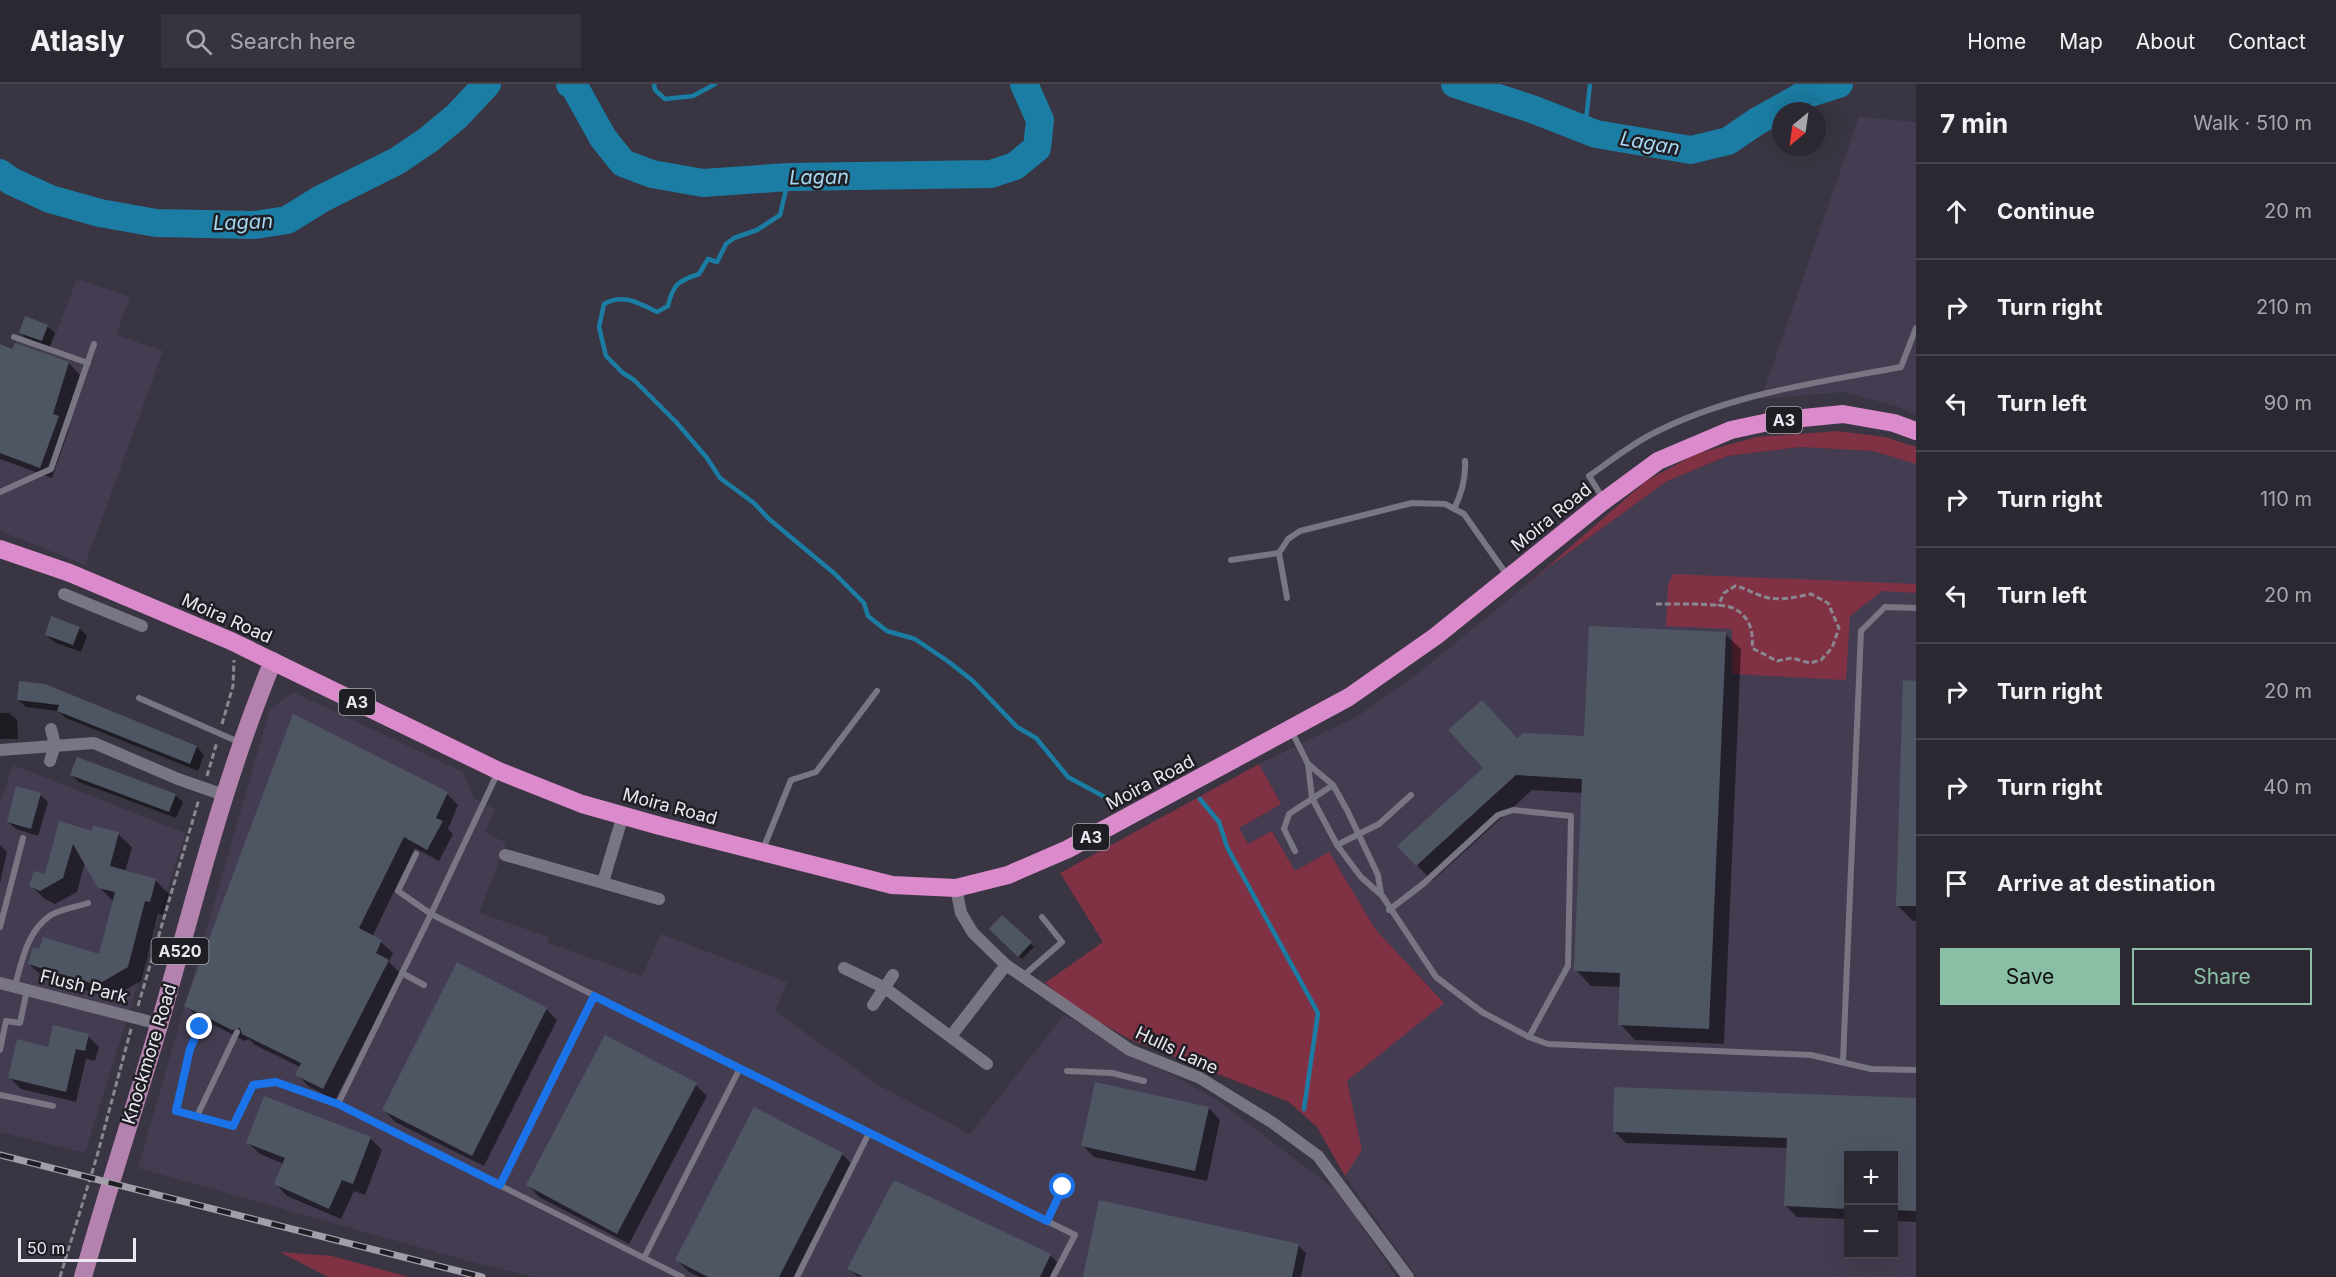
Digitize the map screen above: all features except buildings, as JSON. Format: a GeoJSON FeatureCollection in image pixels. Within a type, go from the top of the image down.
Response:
{"type":"FeatureCollection","features":[{"type":"Feature","properties":{"kind":"highway","name":"Moira Road"},"geometry":{"type":"LineString","coordinates":[[0,549],[70,573],[237,644],[499,771],[582,804],[892,885],[956,888],[1008,875],[1068,849],[1349,697],[1436,636],[1604,500],[1658,461],[1731,430],[1773,421],[1843,414],[1894,423],[1916,431]]}},
{"type":"Feature","properties":{"kind":"main road","name":"Knockmore Road"},"geometry":{"type":"LineString","coordinates":[[83,1277],[159,1024],[224,795],[273,661]]}},
{"type":"Feature","properties":{"kind":"street"},"geometry":{"type":"LineString","coordinates":[[103,610],[112,590]]}},
{"type":"Feature","properties":{"kind":"street"},"geometry":{"type":"LineString","coordinates":[[64,594],[142,626]]}},
{"type":"Feature","properties":{"kind":"street"},"geometry":{"type":"LineString","coordinates":[[50,762],[55,745],[51,729]]}},
{"type":"Feature","properties":{"kind":"street"},"geometry":{"type":"LineString","coordinates":[[0,750],[94,743],[224,795]]}},
{"type":"Feature","properties":{"kind":"street"},"geometry":{"type":"LineString","coordinates":[[603,882],[623,815]]}},
{"type":"Feature","properties":{"kind":"street"},"geometry":{"type":"LineString","coordinates":[[505,855],[659,899]]}},
{"type":"Feature","properties":{"kind":"street","name":"Hulls Lane"},"geometry":{"type":"LineString","coordinates":[[956,888],[961,913],[973,933],[1006,965],[1130,1050],[1200,1078],[1273,1123],[1318,1156],[1407,1277]]}},
{"type":"Feature","properties":{"kind":"street"},"geometry":{"type":"LineString","coordinates":[[951,1036],[1006,965]]}},
{"type":"Feature","properties":{"kind":"street"},"geometry":{"type":"LineString","coordinates":[[844,968],[885,988],[987,1064]]}},
{"type":"Feature","properties":{"kind":"street"},"geometry":{"type":"LineString","coordinates":[[873,1005],[893,975]]}},
{"type":"Feature","properties":{"kind":"street","name":"Flush Park"},"geometry":{"type":"LineString","coordinates":[[0,983],[159,1024]]}},
{"type":"Feature","properties":{"kind":"lane"},"geometry":{"type":"LineString","coordinates":[[1604,500],[1589,476],[1649,435],[1708,409],[1782,389],[1901,367],[1916,328]]}},
{"type":"Feature","properties":{"kind":"lane"},"geometry":{"type":"LineString","coordinates":[[14,337],[88,363]]}},
{"type":"Feature","properties":{"kind":"lane"},"geometry":{"type":"LineString","coordinates":[[0,492],[51,469],[94,344]]}},
{"type":"Feature","properties":{"kind":"lane"},"geometry":{"type":"LineString","coordinates":[[1454,509],[1466,477],[1465,461]]}},
{"type":"Feature","properties":{"kind":"lane"},"geometry":{"type":"LineString","coordinates":[[1287,598],[1279,553],[1288,539],[1300,531],[1412,503],[1445,504],[1464,514],[1509,578]]}},
{"type":"Feature","properties":{"kind":"lane"},"geometry":{"type":"LineString","coordinates":[[1231,560],[1279,553]]}},
{"type":"Feature","properties":{"kind":"lane"},"geometry":{"type":"LineString","coordinates":[[1843,1061],[1861,631],[1885,607],[1916,608]]}},
{"type":"Feature","properties":{"kind":"lane"},"geometry":{"type":"LineString","coordinates":[[762,852],[791,780],[816,772],[878,691]]}},
{"type":"Feature","properties":{"kind":"lane"},"geometry":{"type":"LineString","coordinates":[[139,698],[242,743]]}},
{"type":"Feature","properties":{"kind":"lane"},"geometry":{"type":"LineString","coordinates":[[1291,730],[1308,764],[1312,798],[1337,845],[1361,877],[1381,894]]}},
{"type":"Feature","properties":{"kind":"lane"},"geometry":{"type":"LineString","coordinates":[[1308,764],[1333,785],[1378,874],[1381,894],[1389,910],[1436,977],[1482,1012],[1529,1037],[1548,1044],[1811,1055],[1871,1069],[1916,1070]]}},
{"type":"Feature","properties":{"kind":"lane"},"geometry":{"type":"LineString","coordinates":[[338,1104],[499,771]]}},
{"type":"Feature","properties":{"kind":"lane"},"geometry":{"type":"LineString","coordinates":[[1295,851],[1284,829],[1289,814],[1333,785]]}},
{"type":"Feature","properties":{"kind":"lane"},"geometry":{"type":"LineString","coordinates":[[1337,845],[1379,825],[1411,795]]}},
{"type":"Feature","properties":{"kind":"lane"},"geometry":{"type":"LineString","coordinates":[[1389,910],[1423,884],[1498,815],[1514,810],[1572,816],[1568,966],[1529,1037]]}},
{"type":"Feature","properties":{"kind":"lane"},"geometry":{"type":"LineString","coordinates":[[0,927],[22,838]]}},
{"type":"Feature","properties":{"kind":"lane"},"geometry":{"type":"LineString","coordinates":[[416,854],[398,891],[431,914],[1075,1235],[1053,1277]]}},
{"type":"Feature","properties":{"kind":"lane"},"geometry":{"type":"LineString","coordinates":[[0,1050],[6,1021],[20,1023],[24,952],[33,932],[52,915],[88,903]]}},
{"type":"Feature","properties":{"kind":"lane"},"geometry":{"type":"LineString","coordinates":[[1023,976],[1062,942],[1042,917]]}},
{"type":"Feature","properties":{"kind":"lane"},"geometry":{"type":"LineString","coordinates":[[402,973],[424,985]]}},
{"type":"Feature","properties":{"kind":"lane"},"geometry":{"type":"LineString","coordinates":[[500,1185],[594,996]]}},
{"type":"Feature","properties":{"kind":"lane"},"geometry":{"type":"LineString","coordinates":[[200,1027],[190,1049],[176,1111],[233,1126],[253,1085],[276,1082],[338,1104],[682,1277]]}},
{"type":"Feature","properties":{"kind":"lane"},"geometry":{"type":"LineString","coordinates":[[197,1116],[237,1032]]}},
{"type":"Feature","properties":{"kind":"lane"},"geometry":{"type":"LineString","coordinates":[[644,1258],[740,1068]]}},
{"type":"Feature","properties":{"kind":"lane"},"geometry":{"type":"LineString","coordinates":[[1067,1071],[1112,1073],[1144,1081]]}},
{"type":"Feature","properties":{"kind":"lane"},"geometry":{"type":"LineString","coordinates":[[0,1095],[53,1106]]}},
{"type":"Feature","properties":{"kind":"lane"},"geometry":{"type":"LineString","coordinates":[[797,1277],[869,1133]]}},
{"type":"Feature","properties":{"kind":"lane"},"geometry":{"type":"LineString","coordinates":[[1047,1221],[1063,1187]]}},
{"type":"Feature","properties":{"kind":"path"},"geometry":{"type":"LineString","coordinates":[[1656,604],[1718,606],[1731,606],[1748,620],[1753,636],[1752,648],[1777,662],[1792,658],[1810,663],[1821,660],[1832,648],[1839,628],[1828,603],[1811,594],[1792,598],[1763,597],[1747,588],[1735,586],[1724,593],[1718,606]]}},
{"type":"Feature","properties":{"kind":"path"},"geometry":{"type":"LineString","coordinates":[[60,1277],[233,686],[233,666],[237,644]]}},
{"type":"Feature","properties":{"kind":"shaded area"},"geometry":{"type":"Polygon","coordinates":[[[1859,117],[1916,122],[1916,415],[1899,407],[1844,392],[1761,399],[1859,117]]]}},
{"type":"Feature","properties":{"kind":"shaded area"},"geometry":{"type":"Polygon","coordinates":[[[77,279],[130,297],[116,335],[163,351],[85,565],[0,531],[0,384],[18,337],[50,348],[77,279]]]}},
{"type":"Feature","properties":{"kind":"shaded area"},"geometry":{"type":"Polygon","coordinates":[[[1838,431],[1885,437],[1916,447],[1916,464],[1873,451],[1800,447],[1728,456],[1667,481],[1546,569],[1515,595],[1646,481],[1696,454],[1756,437],[1838,431]]]}},
{"type":"Feature","properties":{"kind":"shaded area"},"geometry":{"type":"Polygon","coordinates":[[[1800,447],[1873,451],[1916,464],[1916,1277],[1417,1277],[1345,1176],[1361,1150],[1347,1081],[1444,1002],[1376,931],[1329,852],[1295,871],[1273,831],[1248,845],[1239,828],[1281,804],[1259,764],[1358,716],[1421,671],[1546,569],[1667,481],[1729,456],[1800,447]]]}},
{"type":"Feature","properties":{"kind":"shaded area"},"geometry":{"type":"Polygon","coordinates":[[[1673,574],[1916,584],[1916,593],[1882,591],[1850,616],[1846,680],[1732,674],[1732,629],[1666,626],[1668,585],[1673,574]]]}},
{"type":"Feature","properties":{"kind":"shaded area"},"geometry":{"type":"Polygon","coordinates":[[[293,692],[463,772],[474,799],[495,809],[485,832],[506,843],[479,913],[549,937],[548,943],[642,976],[661,934],[787,982],[775,1011],[880,1086],[970,1134],[1064,1015],[1217,1100],[1341,1194],[1396,1277],[533,1277],[468,1261],[138,1168],[270,709],[293,692]]]}},
{"type":"Feature","properties":{"kind":"shaded area"},"geometry":{"type":"Polygon","coordinates":[[[1259,764],[1281,804],[1239,828],[1248,844],[1272,831],[1295,871],[1329,852],[1376,930],[1444,1003],[1347,1081],[1362,1150],[1345,1176],[1317,1127],[1289,1102],[1129,1039],[1074,1007],[1045,983],[1103,942],[1060,873],[1259,764]]]}},
{"type":"Feature","properties":{"kind":"shaded area"},"geometry":{"type":"Polygon","coordinates":[[[13,765],[185,833],[85,1153],[0,1132],[0,802],[13,765]]]}},
{"type":"Feature","properties":{"kind":"shaded area"},"geometry":{"type":"Polygon","coordinates":[[[280,1252],[332,1256],[409,1277],[328,1277],[280,1252]]]}},
{"type":"Feature","properties":{"kind":"waterway","name":"Lagan"},"geometry":{"type":"LineString","coordinates":[[0,173],[11,181],[50,199],[100,213],[156,223],[255,225],[287,220],[321,199],[397,161],[428,140],[457,116],[487,84]]}},
{"type":"Feature","properties":{"kind":"waterway","name":"Lagan"},"geometry":{"type":"LineString","coordinates":[[570,84],[574,86],[603,138],[623,163],[652,174],[703,183],[789,177],[991,174],[1015,166],[1037,148],[1040,120],[1024,84]]}},
{"type":"Feature","properties":{"kind":"waterway"},"geometry":{"type":"LineString","coordinates":[[654,84],[655,90],[665,99],[693,96],[715,84]]}},
{"type":"Feature","properties":{"kind":"waterway","name":"Lagan"},"geometry":{"type":"LineString","coordinates":[[1455,84],[1532,109],[1596,134],[1691,150],[1728,141],[1804,95],[1839,84]]}},
{"type":"Feature","properties":{"kind":"waterway"},"geometry":{"type":"LineString","coordinates":[[1585,129],[1590,84]]}},
{"type":"Feature","properties":{"kind":"waterway"},"geometry":{"type":"LineString","coordinates":[[789,177],[780,215],[757,230],[734,238],[726,244],[717,262],[708,259],[699,274],[686,279],[674,288],[668,306],[657,312],[631,300],[618,299],[604,304],[599,327],[606,356],[677,423],[707,458],[720,478],[754,503],[769,519],[835,574],[864,603],[868,616],[887,631],[915,639],[949,662],[973,681],[1017,727],[1036,738],[1068,777],[1112,801]]}},
{"type":"Feature","properties":{"kind":"waterway"},"geometry":{"type":"LineString","coordinates":[[1200,799],[1219,822],[1227,847],[1318,1013],[1304,1109]]}},
{"type":"Feature","properties":{"kind":"railway"},"geometry":{"type":"LineString","coordinates":[[0,1155],[482,1277]]}},
{"type":"Feature","properties":{"kind":"route"},"geometry":{"type":"LineString","coordinates":[[200,1027],[190,1049],[176,1111],[233,1126],[253,1085],[276,1082],[338,1104],[500,1185],[594,996],[1047,1221],[1063,1187]]}}]}
